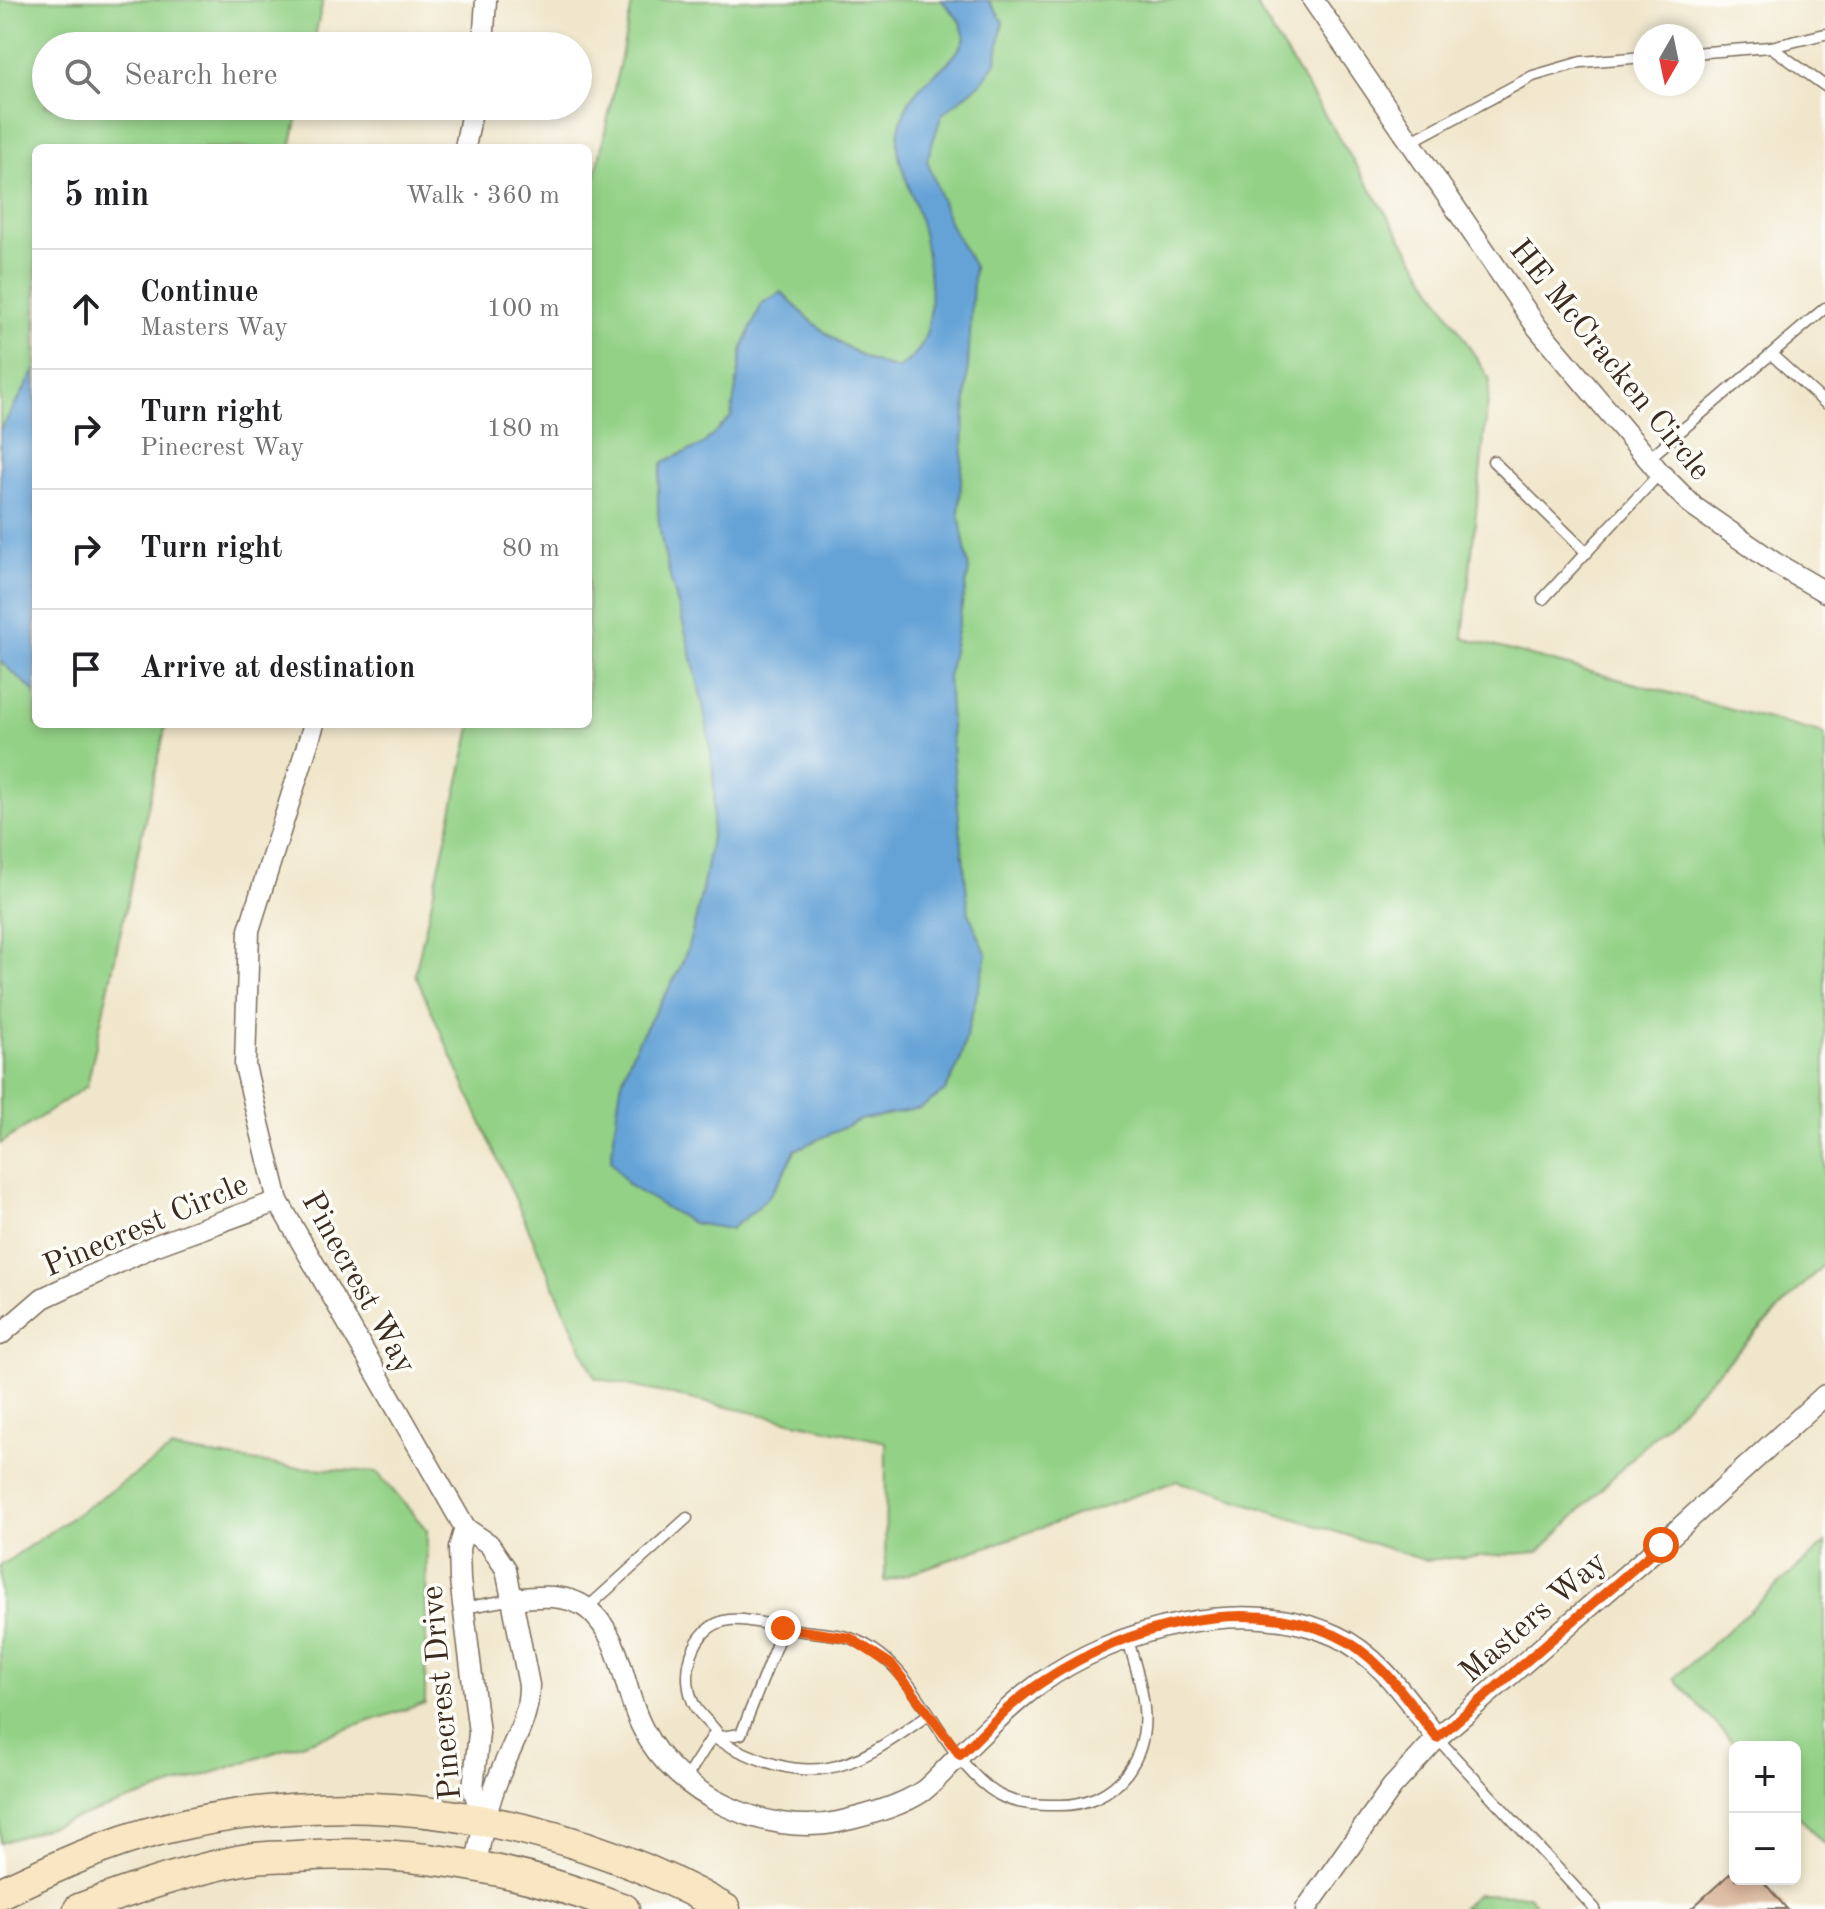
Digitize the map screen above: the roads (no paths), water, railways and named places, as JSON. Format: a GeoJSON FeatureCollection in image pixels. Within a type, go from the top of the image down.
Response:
{"type":"FeatureCollection","features":[{"type":"Feature","properties":{"kind":"main road"},"geometry":{"type":"LineString","coordinates":[[0,1893],[83,1855],[163,1829],[240,1815],[308,1808],[383,1808],[483,1820],[601,1851],[683,1885],[725,1909]]}},
{"type":"Feature","properties":{"kind":"main road"},"geometry":{"type":"LineString","coordinates":[[79,1909],[144,1885],[244,1859],[357,1853],[411,1855],[476,1866],[571,1889],[624,1909]]}},
{"type":"Feature","properties":{"kind":"street"},"geometry":{"type":"LineString","coordinates":[[484,32],[486,0]]}},
{"type":"Feature","properties":{"kind":"street","name":"HE McCracken Circle"},"geometry":{"type":"LineString","coordinates":[[1313,0],[1537,327],[1654,466],[1694,507],[1775,563],[1825,592]]}},
{"type":"Feature","properties":{"kind":"street"},"geometry":{"type":"LineString","coordinates":[[466,144],[470,120]]}},
{"type":"Feature","properties":{"kind":"street","name":"Pinecrest Way"},"geometry":{"type":"LineString","coordinates":[[313,728],[249,930],[245,1066],[278,1201],[465,1528]]}},
{"type":"Feature","properties":{"kind":"street","name":"Pinecrest Circle"},"geometry":{"type":"LineString","coordinates":[[0,1335],[43,1298],[154,1246],[278,1201]]}},
{"type":"Feature","properties":{"kind":"street","name":"Masters Way"},"geometry":{"type":"LineString","coordinates":[[1306,1909],[1392,1787],[1437,1738],[1661,1545],[1825,1395]]}},
{"type":"Feature","properties":{"kind":"street","name":"Pinecrest Drive"},"geometry":{"type":"LineString","coordinates":[[465,1528],[489,1544],[506,1569],[529,1685],[527,1717],[499,1775],[483,1820],[473,1788],[479,1733],[463,1608],[459,1548],[465,1528]]}},
{"type":"Feature","properties":{"kind":"street"},"geometry":{"type":"LineString","coordinates":[[514,1599],[538,1596],[570,1599],[587,1608],[606,1628],[618,1651],[627,1692],[643,1731],[684,1781],[737,1811],[790,1824],[836,1823],[884,1809],[923,1791],[1041,1683],[1128,1640],[1195,1618],[1259,1615],[1336,1636],[1381,1667],[1437,1738]]}},
{"type":"Feature","properties":{"kind":"street"},"geometry":{"type":"LineString","coordinates":[[476,1866],[483,1820]]}},
{"type":"Feature","properties":{"kind":"lane"},"geometry":{"type":"LineString","coordinates":[[1705,52],[1771,47],[1825,34]]}},
{"type":"Feature","properties":{"kind":"lane"},"geometry":{"type":"LineString","coordinates":[[1771,47],[1825,86]]}},
{"type":"Feature","properties":{"kind":"lane"},"geometry":{"type":"LineString","coordinates":[[1412,141],[1533,76],[1581,62],[1633,58]]}},
{"type":"Feature","properties":{"kind":"lane"},"geometry":{"type":"LineString","coordinates":[[1543,599],[1587,553],[1654,466],[1825,308]]}},
{"type":"Feature","properties":{"kind":"lane"},"geometry":{"type":"LineString","coordinates":[[1772,355],[1825,403]]}},
{"type":"Feature","properties":{"kind":"lane"},"geometry":{"type":"LineString","coordinates":[[1493,461],[1587,553]]}},
{"type":"Feature","properties":{"kind":"lane"},"geometry":{"type":"LineString","coordinates":[[587,1608],[687,1518]]}},
{"type":"Feature","properties":{"kind":"lane"},"geometry":{"type":"LineString","coordinates":[[463,1608],[514,1599]]}},
{"type":"Feature","properties":{"kind":"lane"},"geometry":{"type":"LineString","coordinates":[[684,1781],[716,1731],[695,1707],[690,1679],[691,1653],[697,1638],[728,1620],[850,1638],[892,1665],[972,1772],[1000,1795],[1031,1805],[1068,1806],[1098,1798],[1120,1783],[1135,1763],[1146,1716],[1128,1640]]}},
{"type":"Feature","properties":{"kind":"lane"},"geometry":{"type":"LineString","coordinates":[[714,1738],[741,1734],[783,1628]]}},
{"type":"Feature","properties":{"kind":"lane"},"geometry":{"type":"LineString","coordinates":[[714,1738],[753,1759],[825,1771],[848,1765],[880,1749],[929,1714]]}},
{"type":"Feature","properties":{"kind":"lane"},"geometry":{"type":"LineString","coordinates":[[1437,1738],[1595,1909]]}},
{"type":"Feature","properties":{"kind":"water"},"geometry":{"type":"Polygon","coordinates":[[[941,0],[988,0],[1003,21],[996,63],[981,83],[942,114],[927,160],[950,224],[974,267],[959,514],[969,570],[948,676],[969,914],[987,955],[959,1064],[945,1091],[921,1108],[860,1120],[795,1150],[769,1195],[730,1229],[692,1223],[628,1185],[611,1160],[618,1101],[627,1066],[675,978],[688,946],[704,877],[714,808],[711,750],[704,711],[663,549],[658,506],[663,462],[702,445],[731,417],[743,347],[762,303],[782,292],[835,340],[865,357],[898,369],[917,352],[929,319],[930,276],[917,212],[901,164],[898,139],[904,112],[912,98],[958,51],[965,38],[960,21],[941,0]]]}},
{"type":"Feature","properties":{"kind":"water"},"geometry":{"type":"Polygon","coordinates":[[[32,376],[32,689],[0,661],[0,431],[32,376]]]}}]}
